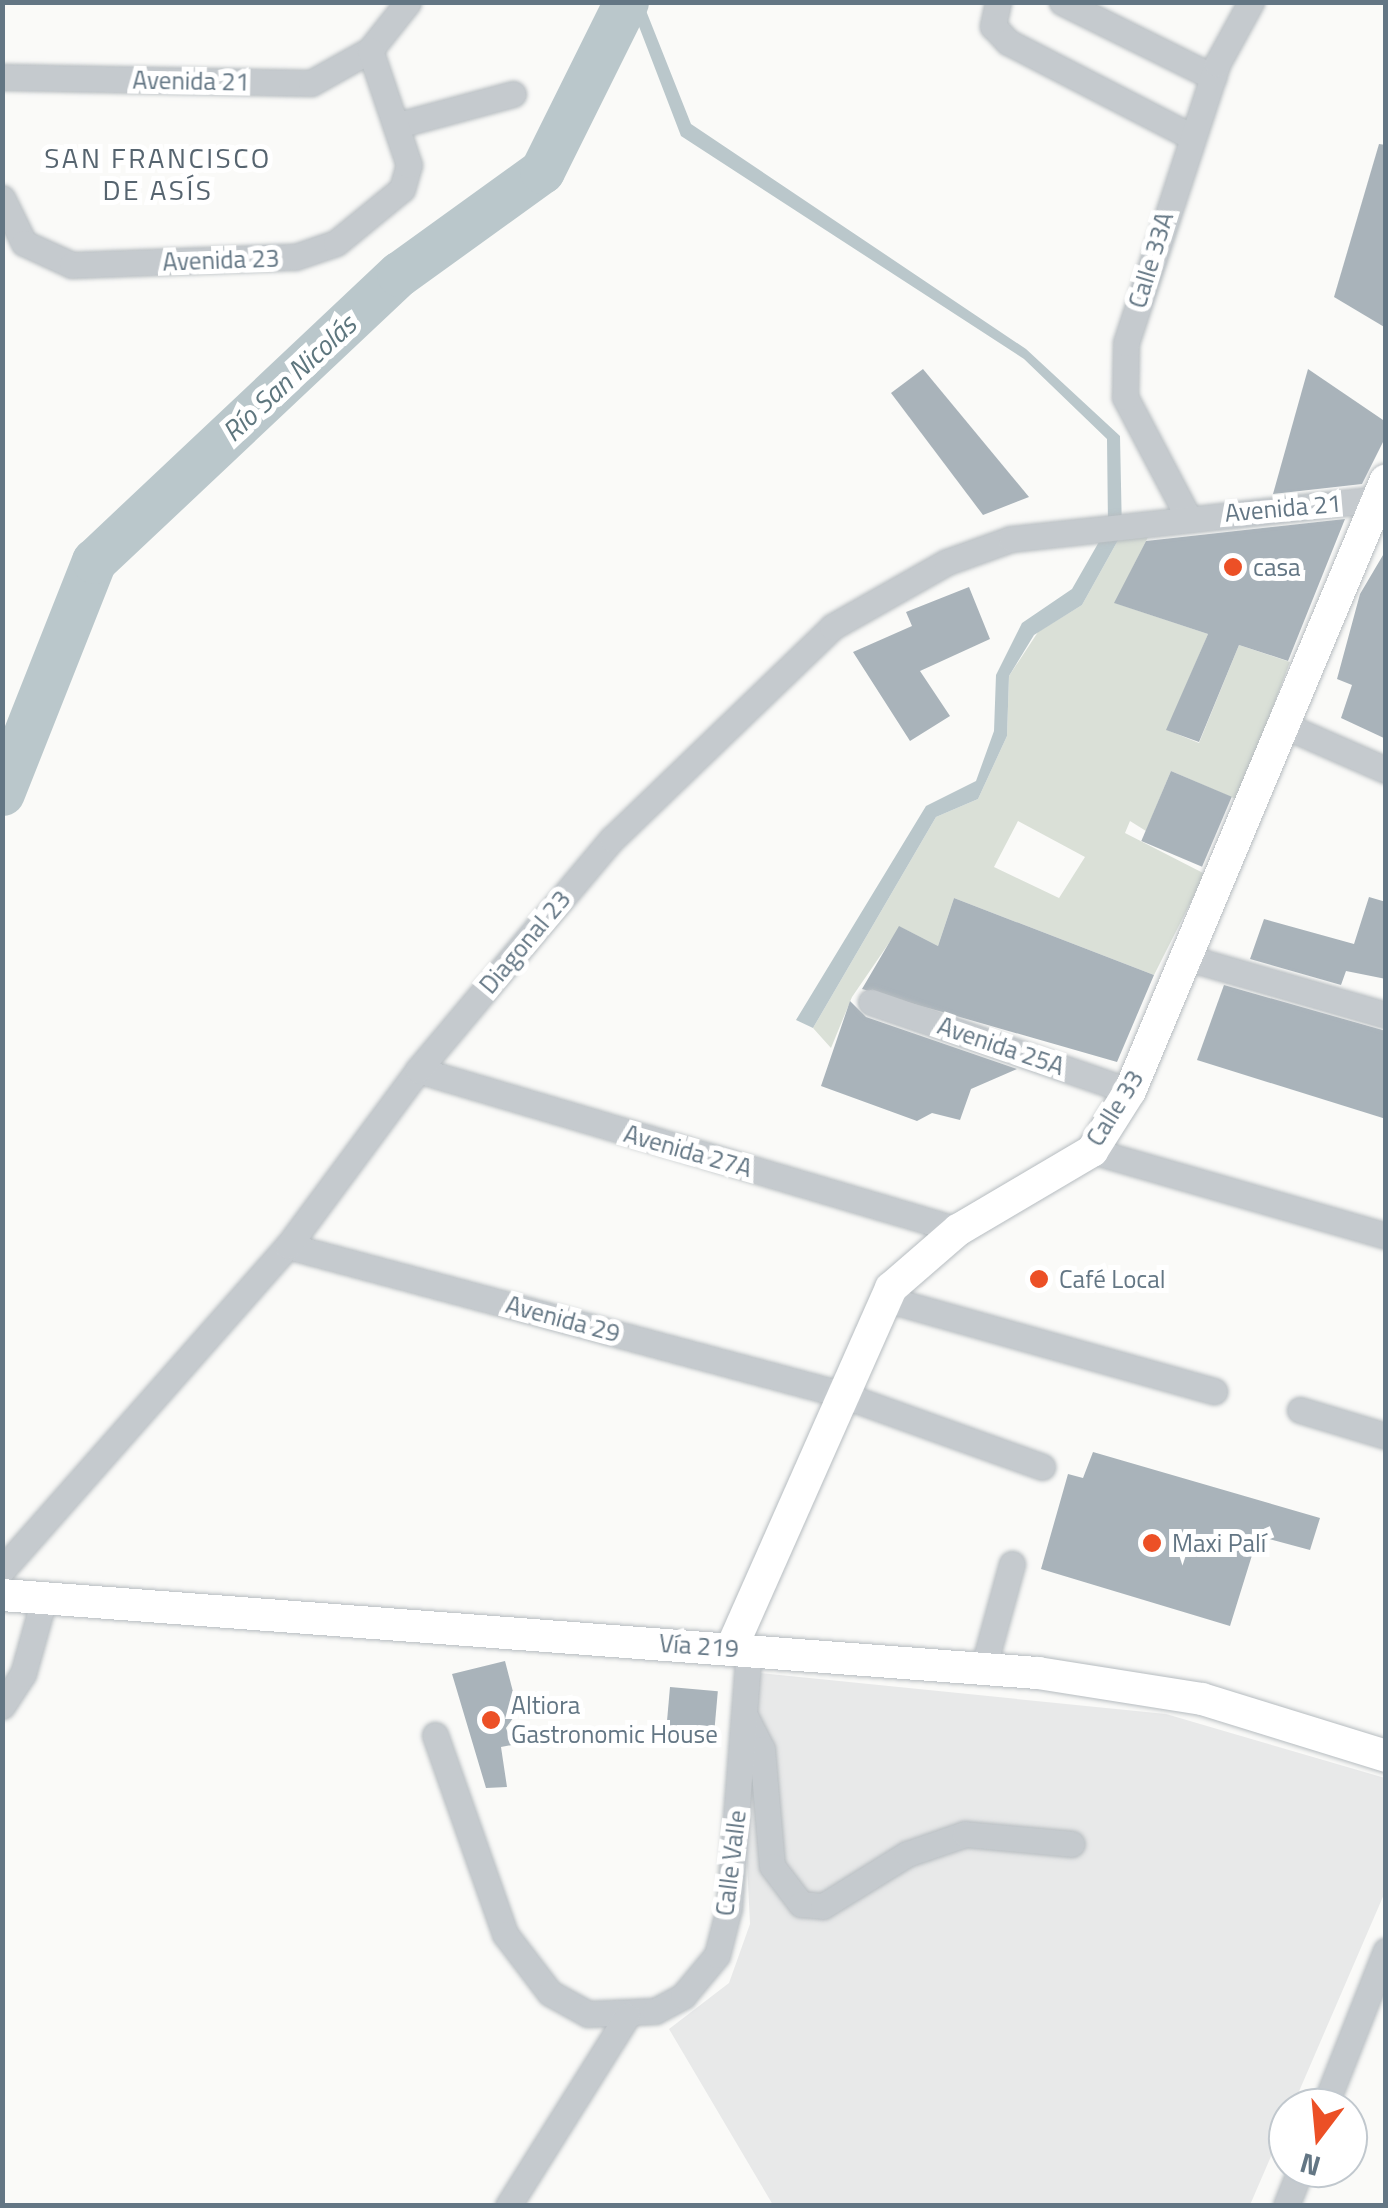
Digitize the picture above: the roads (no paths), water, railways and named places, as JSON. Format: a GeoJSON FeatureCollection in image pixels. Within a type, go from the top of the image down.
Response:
{"type":"FeatureCollection","features":[{"type":"Feature","properties":{"kind":"main road","name":"Calle 33"},"geometry":{"type":"LineString","coordinates":[[741,1648],[837,1393],[886,1299],[917,1258],[1092,1151],[1130,1091],[1191,959],[1281,724],[1382,490]]}},
{"type":"Feature","properties":{"kind":"main road","name":"Vía 219"},"geometry":{"type":"LineString","coordinates":[[2,1596],[45,1595],[983,1669],[1202,1699],[1386,1756]]}},
{"type":"Feature","properties":{"kind":"street"},"geometry":{"type":"LineString","coordinates":[[408,2],[370,50],[398,125],[513,94]]}},
{"type":"Feature","properties":{"kind":"street"},"geometry":{"type":"LineString","coordinates":[[998,2],[1000,37],[1192,138]]}},
{"type":"Feature","properties":{"kind":"street"},"geometry":{"type":"LineString","coordinates":[[1062,2],[1212,77]]}},
{"type":"Feature","properties":{"kind":"street","name":"Calle 33A"},"geometry":{"type":"LineString","coordinates":[[1188,517],[1138,430],[1123,372],[1212,77],[1251,2]]}},
{"type":"Feature","properties":{"kind":"street","name":"Avenida 21"},"geometry":{"type":"LineString","coordinates":[[2,77],[312,84],[370,50]]}},
{"type":"Feature","properties":{"kind":"street","name":"Avenida 23"},"geometry":{"type":"LineString","coordinates":[[2,198],[24,243],[72,265],[295,257],[336,243],[402,189],[409,165],[398,125]]}},
{"type":"Feature","properties":{"kind":"street","name":"Avenida 21"},"geometry":{"type":"LineString","coordinates":[[1188,517],[1382,490]]}},
{"type":"Feature","properties":{"kind":"street","name":"Diagonal 23"},"geometry":{"type":"LineString","coordinates":[[2,1570],[288,1246],[418,1070],[612,839],[832,627],[948,562],[1011,539],[1188,517]]}},
{"type":"Feature","properties":{"kind":"street"},"geometry":{"type":"LineString","coordinates":[[1281,724],[1386,770]]}},
{"type":"Feature","properties":{"kind":"street"},"geometry":{"type":"LineString","coordinates":[[1191,959],[1386,1016]]}},
{"type":"Feature","properties":{"kind":"street","name":"Avenida 25A"},"geometry":{"type":"LineString","coordinates":[[871,1002],[1130,1091]]}},
{"type":"Feature","properties":{"kind":"street","name":"Avenida 27A"},"geometry":{"type":"LineString","coordinates":[[418,1070],[958,1230]]}},
{"type":"Feature","properties":{"kind":"street"},"geometry":{"type":"LineString","coordinates":[[1092,1151],[1386,1236]]}},
{"type":"Feature","properties":{"kind":"street","name":"Avenida 29"},"geometry":{"type":"LineString","coordinates":[[288,1246],[837,1393],[1042,1467]]}},
{"type":"Feature","properties":{"kind":"street"},"geometry":{"type":"LineString","coordinates":[[886,1299],[1214,1391]]}},
{"type":"Feature","properties":{"kind":"street"},"geometry":{"type":"LineString","coordinates":[[1300,1410],[1386,1436]]}},
{"type":"Feature","properties":{"kind":"street"},"geometry":{"type":"LineString","coordinates":[[983,1669],[1012,1564]]}},
{"type":"Feature","properties":{"kind":"street"},"geometry":{"type":"LineString","coordinates":[[2,1706],[22,1674],[45,1595]]}},
{"type":"Feature","properties":{"kind":"street","name":"Calle Valle"},"geometry":{"type":"LineString","coordinates":[[435,1735],[505,1934],[550,1993],[588,2014],[627,2016],[683,1996],[717,1954],[746,1718],[741,1648]]}},
{"type":"Feature","properties":{"kind":"street"},"geometry":{"type":"LineString","coordinates":[[746,1718],[762,1749],[772,1866],[801,1904],[823,1906],[906,1854],[965,1834],[1072,1844]]}},
{"type":"Feature","properties":{"kind":"street"},"geometry":{"type":"LineString","coordinates":[[1332,2088],[1386,1951]]}},
{"type":"Feature","properties":{"kind":"street"},"geometry":{"type":"LineString","coordinates":[[508,2206],[627,2016]]}},
{"type":"Feature","properties":{"kind":"waterway","name":"Río San Nicolás"},"geometry":{"type":"LineString","coordinates":[[2,793],[94,561],[399,274],[542,171],[626,2]]}},
{"type":"Feature","properties":{"kind":"place","name":"casa"},"geometry":{"type":"Point","coordinates":[1233,567]}},
{"type":"Feature","properties":{"kind":"place","name":"Café Local"},"geometry":{"type":"Point","coordinates":[1039,1279]}},
{"type":"Feature","properties":{"kind":"place","name":"Maxi Palí"},"geometry":{"type":"Point","coordinates":[1152,1543]}},
{"type":"Feature","properties":{"kind":"place","name":"Altiora Gastronomic House"},"geometry":{"type":"Point","coordinates":[491,1720]}},
{"type":"Feature","properties":{"kind":"district","name":"SAN FRANCISCO DE ASÍS"},"geometry":{"type":"Point","coordinates":[158,174]}}]}
